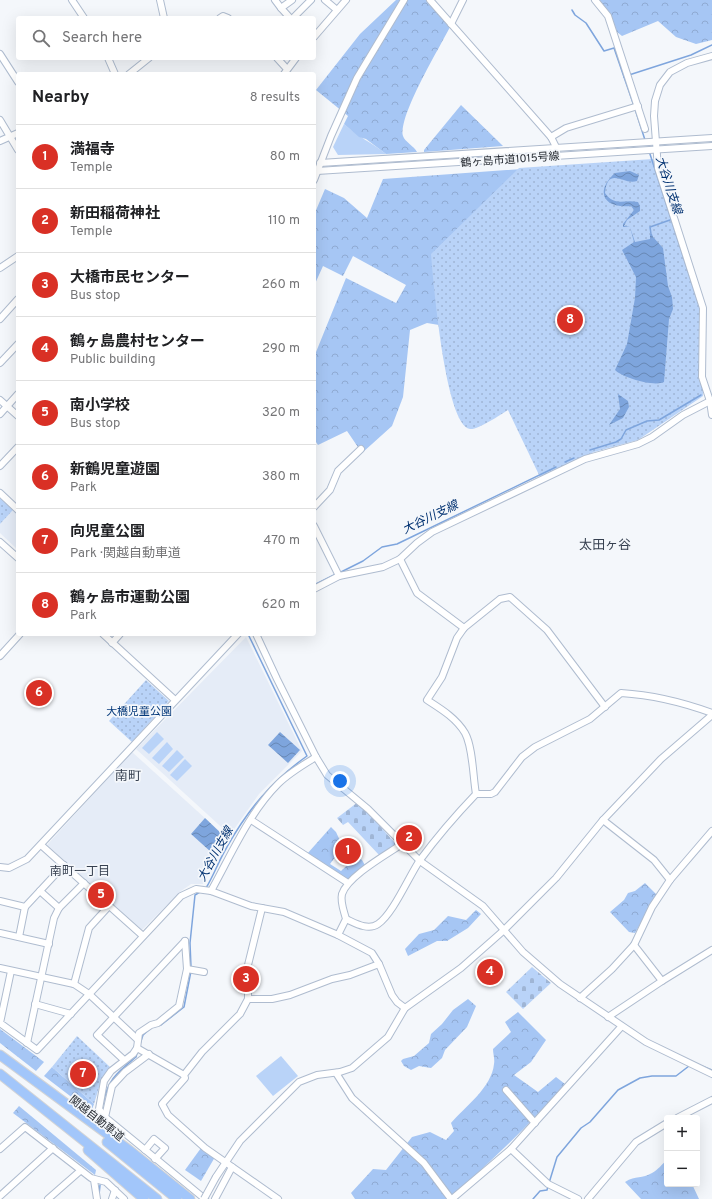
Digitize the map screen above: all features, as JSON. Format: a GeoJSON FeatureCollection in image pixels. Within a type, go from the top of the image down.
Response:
{"type":"FeatureCollection","features":[{"type":"Feature","properties":{"kind":"highway"},"geometry":{"type":"LineString","coordinates":[[0,1055],[129,1150],[190,1199]]}},
{"type":"Feature","properties":{"kind":"highway","name":"関越自動車道"},"geometry":{"type":"LineString","coordinates":[[0,1059],[85,1124],[177,1199]]}},
{"type":"Feature","properties":{"kind":"highway"},"geometry":{"type":"LineString","coordinates":[[3,1076],[144,1199]]}},
{"type":"Feature","properties":{"kind":"highway"},"geometry":{"type":"LineString","coordinates":[[3,1076],[157,1199]]}},
{"type":"Feature","properties":{"kind":"street"},"geometry":{"type":"LineString","coordinates":[[72,0],[83,16]]}},
{"type":"Feature","properties":{"kind":"street"},"geometry":{"type":"LineString","coordinates":[[160,0],[164,16]]}},
{"type":"Feature","properties":{"kind":"street"},"geometry":{"type":"LineString","coordinates":[[275,0],[288,16]]}},
{"type":"Feature","properties":{"kind":"street"},"geometry":{"type":"LineString","coordinates":[[281,8],[292,0]]}},
{"type":"Feature","properties":{"kind":"street"},"geometry":{"type":"LineString","coordinates":[[295,16],[308,2],[300,0]]}},
{"type":"Feature","properties":{"kind":"street"},"geometry":{"type":"LineString","coordinates":[[325,0],[337,10]]}},
{"type":"Feature","properties":{"kind":"street"},"geometry":{"type":"LineString","coordinates":[[316,35],[346,0]]}},
{"type":"Feature","properties":{"kind":"street"},"geometry":{"type":"LineString","coordinates":[[316,174],[357,78],[404,0]]}},
{"type":"Feature","properties":{"kind":"street"},"geometry":{"type":"LineString","coordinates":[[430,0],[551,137],[557,148]]}},
{"type":"Feature","properties":{"kind":"street"},"geometry":{"type":"LineString","coordinates":[[451,24],[463,0]]}},
{"type":"Feature","properties":{"kind":"street"},"geometry":{"type":"LineString","coordinates":[[595,0],[608,16],[645,129]]}},
{"type":"Feature","properties":{"kind":"street"},"geometry":{"type":"LineString","coordinates":[[0,54],[16,79]]}},
{"type":"Feature","properties":{"kind":"street"},"geometry":{"type":"LineString","coordinates":[[712,56],[687,64],[670,72],[660,85],[654,101],[658,168],[703,308],[702,377],[711,401],[712,415]]}},
{"type":"Feature","properties":{"kind":"street"},"geometry":{"type":"LineString","coordinates":[[109,60],[114,72]]}},
{"type":"Feature","properties":{"kind":"street"},"geometry":{"type":"LineString","coordinates":[[132,72],[146,60]]}},
{"type":"Feature","properties":{"kind":"street"},"geometry":{"type":"LineString","coordinates":[[278,60],[286,71],[294,60]]}},
{"type":"Feature","properties":{"kind":"street"},"geometry":{"type":"LineString","coordinates":[[551,137],[566,128],[638,106]]}},
{"type":"Feature","properties":{"kind":"street"},"geometry":{"type":"LineString","coordinates":[[0,120],[16,147]]}},
{"type":"Feature","properties":{"kind":"street"},"geometry":{"type":"LineString","coordinates":[[0,141],[16,134]]}},
{"type":"Feature","properties":{"kind":"street","name":"鶴ヶ島市道1015号線"},"geometry":{"type":"LineString","coordinates":[[320,162],[712,138]]}},
{"type":"Feature","properties":{"kind":"street","name":"鶴ヶ島市道1015号線"},"geometry":{"type":"LineString","coordinates":[[317,171],[712,146]]}},
{"type":"Feature","properties":{"kind":"street"},"geometry":{"type":"LineString","coordinates":[[0,268],[16,257]]}},
{"type":"Feature","properties":{"kind":"street"},"geometry":{"type":"LineString","coordinates":[[0,319],[16,300]]}},
{"type":"Feature","properties":{"kind":"street"},"geometry":{"type":"LineString","coordinates":[[0,363],[16,346]]}},
{"type":"Feature","properties":{"kind":"street"},"geometry":{"type":"LineString","coordinates":[[0,414],[16,396]]}},
{"type":"Feature","properties":{"kind":"street"},"geometry":{"type":"LineString","coordinates":[[0,400],[16,414]]}},
{"type":"Feature","properties":{"kind":"street"},"geometry":{"type":"LineString","coordinates":[[316,588],[339,576],[383,566],[400,559],[417,543],[432,532],[585,459],[638,444],[652,437],[683,415],[711,401]]}},
{"type":"Feature","properties":{"kind":"street"},"geometry":{"type":"LineString","coordinates":[[0,466],[16,448]]}},
{"type":"Feature","properties":{"kind":"street"},"geometry":{"type":"LineString","coordinates":[[316,505],[330,490],[338,471],[362,449]]}},
{"type":"Feature","properties":{"kind":"street"},"geometry":{"type":"LineString","coordinates":[[0,493],[16,508]]}},
{"type":"Feature","properties":{"kind":"street"},"geometry":{"type":"LineString","coordinates":[[316,530],[339,576]]}},
{"type":"Feature","properties":{"kind":"street"},"geometry":{"type":"LineString","coordinates":[[0,542],[16,556]]}},
{"type":"Feature","properties":{"kind":"street"},"geometry":{"type":"LineString","coordinates":[[400,559],[417,593],[464,628]]}},
{"type":"Feature","properties":{"kind":"street"},"geometry":{"type":"LineString","coordinates":[[476,794],[470,752],[465,734],[453,719],[427,700],[442,677],[457,638],[464,628],[500,598],[510,597],[547,630],[605,707]]}},
{"type":"Feature","properties":{"kind":"street"},"geometry":{"type":"LineString","coordinates":[[0,656],[18,636]]}},
{"type":"Feature","properties":{"kind":"street"},"geometry":{"type":"LineString","coordinates":[[104,636],[175,700]]}},
{"type":"Feature","properties":{"kind":"street"},"geometry":{"type":"LineString","coordinates":[[112,643],[118,636]]}},
{"type":"Feature","properties":{"kind":"street"},"geometry":{"type":"LineString","coordinates":[[0,868],[9,868],[27,859],[236,636]]}},
{"type":"Feature","properties":{"kind":"street"},"geometry":{"type":"LineString","coordinates":[[257,636],[316,757],[327,775],[368,809],[420,861],[483,906],[503,930],[534,961],[580,998],[621,1027],[646,1042],[712,1074]]}},
{"type":"Feature","properties":{"kind":"street"},"geometry":{"type":"LineString","coordinates":[[124,1060],[97,1035],[185,942],[187,969],[179,1006],[158,1023],[151,1025],[139,1033],[137,1048],[124,1060],[111,1071],[104,1081],[101,1091],[99,1110],[105,1117],[155,1159],[205,1199],[224,1163],[240,1141],[299,1082],[317,1075],[336,1073],[352,1068],[376,1049],[388,1037],[405,1008],[461,968],[503,930],[556,878],[603,820],[661,759],[712,714],[692,705],[649,695],[621,692],[590,719],[535,747],[522,757],[495,792],[491,794],[476,794],[420,861],[393,906],[378,925],[371,927],[362,926],[346,919]]}},
{"type":"Feature","properties":{"kind":"street"},"geometry":{"type":"LineString","coordinates":[[211,891],[251,820],[278,784],[316,757]]}},
{"type":"Feature","properties":{"kind":"street"},"geometry":{"type":"LineString","coordinates":[[251,820],[348,883]]}},
{"type":"Feature","properties":{"kind":"street"},"geometry":{"type":"LineString","coordinates":[[603,820],[654,860],[670,880]]}},
{"type":"Feature","properties":{"kind":"street"},"geometry":{"type":"LineString","coordinates":[[580,998],[612,969],[634,945],[652,907],[670,880],[712,831]]}},
{"type":"Feature","properties":{"kind":"street"},"geometry":{"type":"LineString","coordinates":[[338,935],[346,919],[342,906],[342,895],[348,883],[402,844]]}},
{"type":"Feature","properties":{"kind":"street"},"geometry":{"type":"LineString","coordinates":[[41,845],[143,936]]}},
{"type":"Feature","properties":{"kind":"street"},"geometry":{"type":"LineString","coordinates":[[19,937],[25,907],[64,865]]}},
{"type":"Feature","properties":{"kind":"street"},"geometry":{"type":"LineString","coordinates":[[27,1043],[34,1004],[54,918],[59,908],[84,882]]}},
{"type":"Feature","properties":{"kind":"street"},"geometry":{"type":"LineString","coordinates":[[11,970],[0,1023],[37,1050],[182,896],[196,889],[211,891],[251,906],[284,912],[338,935],[372,953],[380,964],[392,995],[397,1002],[405,1008]]}},
{"type":"Feature","properties":{"kind":"street"},"geometry":{"type":"LineString","coordinates":[[40,891],[59,908]]}},
{"type":"Feature","properties":{"kind":"street"},"geometry":{"type":"LineString","coordinates":[[0,901],[25,907]]}},
{"type":"Feature","properties":{"kind":"street"},"geometry":{"type":"LineString","coordinates":[[74,984],[89,928],[109,906]]}},
{"type":"Feature","properties":{"kind":"street"},"geometry":{"type":"LineString","coordinates":[[262,908],[248,965],[248,999],[240,1014],[202,1052],[184,1075],[185,1078],[162,1104],[163,1109],[168,1115],[204,1148],[278,1199]]}},
{"type":"Feature","properties":{"kind":"street"},"geometry":{"type":"LineString","coordinates":[[0,933],[49,944]]}},
{"type":"Feature","properties":{"kind":"street"},"geometry":{"type":"LineString","coordinates":[[634,945],[662,981]]}},
{"type":"Feature","properties":{"kind":"street"},"geometry":{"type":"LineString","coordinates":[[608,1017],[712,950]]}},
{"type":"Feature","properties":{"kind":"street"},"geometry":{"type":"LineString","coordinates":[[248,999],[272,999],[290,995],[332,979],[350,975],[380,964]]}},
{"type":"Feature","properties":{"kind":"street"},"geometry":{"type":"LineString","coordinates":[[0,968],[74,984],[89,994],[137,1039]]}},
{"type":"Feature","properties":{"kind":"street"},"geometry":{"type":"LineString","coordinates":[[187,969],[204,972]]}},
{"type":"Feature","properties":{"kind":"street"},"geometry":{"type":"LineString","coordinates":[[34,1004],[71,1014]]}},
{"type":"Feature","properties":{"kind":"street"},"geometry":{"type":"LineString","coordinates":[[336,1073],[352,1098],[424,1163],[452,1199],[511,1149],[621,1027]]}},
{"type":"Feature","properties":{"kind":"street"},"geometry":{"type":"LineString","coordinates":[[137,1048],[184,1075]]}},
{"type":"Feature","properties":{"kind":"street"},"geometry":{"type":"LineString","coordinates":[[105,1117],[112,1086],[125,1072],[149,1054]]}},
{"type":"Feature","properties":{"kind":"street"},"geometry":{"type":"LineString","coordinates":[[506,1090],[535,1123]]}},
{"type":"Feature","properties":{"kind":"street"},"geometry":{"type":"LineString","coordinates":[[683,1115],[712,1100]]}},
{"type":"Feature","properties":{"kind":"street"},"geometry":{"type":"LineString","coordinates":[[588,1199],[636,1142],[664,1125]]}},
{"type":"Feature","properties":{"kind":"street"},"geometry":{"type":"LineString","coordinates":[[0,1149],[25,1127],[80,1171],[94,1180],[106,1182],[124,1199]]}},
{"type":"Feature","properties":{"kind":"street"},"geometry":{"type":"LineString","coordinates":[[145,1150],[154,1139],[165,1148],[155,1159]]}},
{"type":"Feature","properties":{"kind":"street"},"geometry":{"type":"LineString","coordinates":[[0,1196],[52,1148]]}},
{"type":"Feature","properties":{"kind":"street"},"geometry":{"type":"LineString","coordinates":[[511,1149],[548,1184],[578,1199]]}},
{"type":"Feature","properties":{"kind":"street"},"geometry":{"type":"LineString","coordinates":[[214,1199],[232,1167]]}},
{"type":"Feature","properties":{"kind":"street"},"geometry":{"type":"LineString","coordinates":[[48,1199],[80,1171]]}},
{"type":"Feature","properties":{"kind":"street"},"geometry":{"type":"LineString","coordinates":[[94,1180],[97,1199]]}},
{"type":"Feature","properties":{"kind":"street"},"geometry":{"type":"LineString","coordinates":[[112,1199],[114,1190]]}},
{"type":"Feature","properties":{"kind":"shaded area"},"geometry":{"type":"Polygon","coordinates":[[[13,510],[16,512],[16,548],[0,533],[0,524],[13,510]]]}},
{"type":"Feature","properties":{"kind":"shaded area"},"geometry":{"type":"Polygon","coordinates":[[[246,637],[302,751],[259,794],[230,835],[136,749],[246,637]]]}},
{"type":"Feature","properties":{"kind":"shaded area"},"geometry":{"type":"Polygon","coordinates":[[[132,752],[228,839],[203,884],[191,884],[181,891],[142,930],[47,845],[132,752]]]}},
{"type":"Feature","properties":{"kind":"green space"},"geometry":{"type":"Polygon","coordinates":[[[396,0],[426,0],[450,27],[413,98],[403,126],[404,138],[417,152],[386,154],[366,139],[359,137],[344,124],[348,116],[316,90],[360,34],[396,0]]]}},
{"type":"Feature","properties":{"kind":"green space"},"geometry":{"type":"Polygon","coordinates":[[[596,0],[712,0],[712,40],[696,44],[676,37],[658,21],[622,36],[617,32],[612,20],[596,0]]]}},
{"type":"Feature","properties":{"kind":"green space"},"geometry":{"type":"Polygon","coordinates":[[[461,105],[503,146],[424,152],[424,150],[461,105]]]}},
{"type":"Feature","properties":{"kind":"green space"},"geometry":{"type":"Polygon","coordinates":[[[344,124],[386,154],[338,155],[333,147],[344,124]]]}},
{"type":"Feature","properties":{"kind":"green space"},"geometry":{"type":"Polygon","coordinates":[[[653,159],[703,314],[703,396],[638,440],[594,452],[540,477],[508,410],[489,422],[474,429],[470,429],[461,422],[447,379],[434,291],[431,254],[519,168],[653,159]]]}},
{"type":"Feature","properties":{"kind":"green space"},"geometry":{"type":"Polygon","coordinates":[[[522,169],[439,325],[427,323],[410,330],[403,397],[392,426],[362,453],[347,431],[318,445],[316,442],[316,352],[346,278],[396,303],[406,285],[353,256],[343,276],[323,266],[316,282],[316,210],[325,189],[344,198],[367,218],[383,179],[522,169]]]}},
{"type":"Feature","properties":{"kind":"green space"},"geometry":{"type":"Polygon","coordinates":[[[0,498],[13,510],[0,524],[0,498]]]}},
{"type":"Feature","properties":{"kind":"green space","name":"大橋児童公園"},"geometry":{"type":"Polygon","coordinates":[[[146,680],[169,701],[132,742],[109,721],[146,680]]]}},
{"type":"Feature","properties":{"kind":"green space"},"geometry":{"type":"Polygon","coordinates":[[[157,732],[164,739],[149,754],[142,748],[157,732]]]}},
{"type":"Feature","properties":{"kind":"green space"},"geometry":{"type":"Polygon","coordinates":[[[167,742],[173,749],[159,764],[152,758],[167,742]]]}},
{"type":"Feature","properties":{"kind":"green space"},"geometry":{"type":"Polygon","coordinates":[[[177,750],[184,757],[169,772],[162,766],[177,750]]]}},
{"type":"Feature","properties":{"kind":"green space"},"geometry":{"type":"Polygon","coordinates":[[[185,759],[192,766],[177,781],[170,775],[185,759]]]}},
{"type":"Feature","properties":{"kind":"green space"},"geometry":{"type":"Polygon","coordinates":[[[358,802],[396,844],[380,856],[348,822],[343,825],[337,818],[358,802]]]}},
{"type":"Feature","properties":{"kind":"green space"},"geometry":{"type":"Polygon","coordinates":[[[331,827],[336,832],[343,847],[330,864],[341,871],[357,856],[362,860],[366,867],[348,881],[307,854],[331,827]]]}},
{"type":"Feature","properties":{"kind":"green space"},"geometry":{"type":"Polygon","coordinates":[[[645,883],[657,895],[635,933],[629,932],[610,912],[624,900],[628,893],[635,891],[645,883]]]}},
{"type":"Feature","properties":{"kind":"green space"},"geometry":{"type":"Polygon","coordinates":[[[476,910],[481,914],[468,928],[447,941],[437,941],[408,956],[405,949],[419,934],[434,930],[448,916],[466,920],[476,910]]]}},
{"type":"Feature","properties":{"kind":"green space"},"geometry":{"type":"Polygon","coordinates":[[[532,967],[551,983],[523,1009],[506,992],[532,967]]]}},
{"type":"Feature","properties":{"kind":"green space"},"geometry":{"type":"Polygon","coordinates":[[[468,999],[476,1006],[467,1027],[445,1050],[442,1058],[431,1068],[419,1066],[411,1070],[404,1066],[401,1061],[414,1056],[429,1043],[431,1034],[442,1024],[453,1010],[468,999]]]}},
{"type":"Feature","properties":{"kind":"green space"},"geometry":{"type":"Polygon","coordinates":[[[518,1012],[546,1040],[531,1062],[514,1075],[538,1092],[556,1077],[565,1084],[523,1129],[449,1199],[355,1199],[351,1193],[373,1169],[386,1170],[412,1137],[430,1132],[446,1140],[454,1131],[451,1123],[477,1096],[488,1081],[494,1064],[493,1049],[511,1032],[505,1022],[518,1012]]]}},
{"type":"Feature","properties":{"kind":"green space"},"geometry":{"type":"Polygon","coordinates":[[[0,1029],[44,1062],[36,1071],[0,1043],[0,1029]]]}},
{"type":"Feature","properties":{"kind":"green space"},"geometry":{"type":"Polygon","coordinates":[[[77,1036],[110,1067],[101,1081],[94,1104],[52,1067],[77,1036]]]}},
{"type":"Feature","properties":{"kind":"green space"},"geometry":{"type":"Polygon","coordinates":[[[281,1056],[298,1076],[273,1096],[256,1076],[281,1056]]]}},
{"type":"Feature","properties":{"kind":"green space"},"geometry":{"type":"Polygon","coordinates":[[[52,1067],[94,1104],[91,1112],[44,1076],[52,1067]]]}},
{"type":"Feature","properties":{"kind":"green space"},"geometry":{"type":"Polygon","coordinates":[[[19,1106],[96,1170],[95,1175],[13,1113],[19,1106]]]}},
{"type":"Feature","properties":{"kind":"green space"},"geometry":{"type":"Polygon","coordinates":[[[201,1148],[215,1157],[201,1181],[185,1170],[201,1148]]]}},
{"type":"Feature","properties":{"kind":"green space"},"geometry":{"type":"Polygon","coordinates":[[[664,1163],[664,1187],[693,1187],[699,1199],[641,1199],[625,1182],[632,1178],[645,1176],[656,1170],[664,1163]]]}},
{"type":"Feature","properties":{"kind":"water"},"geometry":{"type":"Polygon","coordinates":[[[630,171],[639,175],[637,181],[632,182],[617,178],[609,180],[615,173],[630,171]]]}},
{"type":"Feature","properties":{"kind":"water"},"geometry":{"type":"Polygon","coordinates":[[[609,180],[605,193],[612,200],[620,202],[638,202],[640,211],[627,220],[624,226],[630,227],[623,227],[623,224],[634,210],[631,206],[614,205],[605,198],[604,193],[605,187],[609,180]]]}},
{"type":"Feature","properties":{"kind":"water"},"geometry":{"type":"Polygon","coordinates":[[[630,227],[635,242],[650,239],[650,234],[652,234],[663,248],[668,286],[672,297],[673,309],[669,319],[664,382],[646,383],[631,379],[615,370],[627,344],[635,298],[636,277],[622,250],[634,242],[630,227]]]}},
{"type":"Feature","properties":{"kind":"water"},"geometry":{"type":"Polygon","coordinates":[[[618,394],[628,401],[629,407],[623,418],[609,425],[620,409],[618,394]]]}},
{"type":"Feature","properties":{"kind":"water"},"geometry":{"type":"Polygon","coordinates":[[[280,732],[300,750],[288,763],[268,745],[280,732]]]}},
{"type":"Feature","properties":{"kind":"water"},"geometry":{"type":"Polygon","coordinates":[[[205,818],[225,837],[211,852],[191,834],[205,818]]]}},
{"type":"Feature","properties":{"kind":"waterway"},"geometry":{"type":"LineString","coordinates":[[572,10],[575,15],[586,23],[604,51],[614,48],[624,77]]}},
{"type":"Feature","properties":{"kind":"waterway","name":"大谷川支線"},"geometry":{"type":"LineString","coordinates":[[629,75],[691,55],[712,45]]}},
{"type":"Feature","properties":{"kind":"waterway","name":"大谷川支線"},"geometry":{"type":"LineString","coordinates":[[626,76],[624,77],[634,106]]}},
{"type":"Feature","properties":{"kind":"waterway","name":"大谷川支線"},"geometry":{"type":"LineString","coordinates":[[635,109],[645,140]]}},
{"type":"Feature","properties":{"kind":"waterway","name":"大谷川支線"},"geometry":{"type":"LineString","coordinates":[[649,151],[701,311]]}},
{"type":"Feature","properties":{"kind":"waterway"},"geometry":{"type":"LineString","coordinates":[[651,234],[650,227],[670,220]]}},
{"type":"Feature","properties":{"kind":"waterway","name":"大谷川支線"},"geometry":{"type":"LineString","coordinates":[[699,365],[699,376],[703,390]]}},
{"type":"Feature","properties":{"kind":"waterway"},"geometry":{"type":"LineString","coordinates":[[590,450],[616,442],[621,439],[626,430],[647,421],[659,420],[701,395]]}},
{"type":"Feature","properties":{"kind":"waterway"},"geometry":{"type":"LineString","coordinates":[[565,462],[574,458]]}},
{"type":"Feature","properties":{"kind":"waterway","name":"大谷川支線"},"geometry":{"type":"LineString","coordinates":[[339,573],[363,561],[382,547],[397,544],[556,467]]}},
{"type":"Feature","properties":{"kind":"waterway","name":"大谷川支線"},"geometry":{"type":"LineString","coordinates":[[316,584],[336,574]]}},
{"type":"Feature","properties":{"kind":"waterway","name":"大谷川支線"},"geometry":{"type":"LineString","coordinates":[[206,888],[221,857],[252,808],[283,775],[307,756],[249,636]]}},
{"type":"Feature","properties":{"kind":"waterway","name":"大谷川支線"},"geometry":{"type":"LineString","coordinates":[[191,967],[190,943],[195,895],[200,892]]}},
{"type":"Feature","properties":{"kind":"waterway","name":"大谷川支線"},"geometry":{"type":"LineString","coordinates":[[161,1025],[184,1007],[191,971]]}},
{"type":"Feature","properties":{"kind":"waterway","name":"大谷川支線"},"geometry":{"type":"LineString","coordinates":[[140,1044],[143,1035],[150,1029]]}},
{"type":"Feature","properties":{"kind":"waterway","name":"大谷川支線"},"geometry":{"type":"LineString","coordinates":[[103,1104],[105,1095],[114,1077],[136,1057],[137,1053]]}},
{"type":"Feature","properties":{"kind":"waterway"},"geometry":{"type":"LineString","coordinates":[[694,1063],[712,1070]]}},
{"type":"Feature","properties":{"kind":"waterway"},"geometry":{"type":"LineString","coordinates":[[549,1183],[557,1157],[581,1128],[590,1122],[618,1090],[640,1078],[652,1076],[676,1076],[689,1066]]}},
{"type":"Feature","properties":{"kind":"waterway","name":"大谷川支線"},"geometry":{"type":"LineString","coordinates":[[99,1195],[100,1185]]}},
{"type":"Feature","properties":{"kind":"waterway"},"geometry":{"type":"LineString","coordinates":[[533,1199],[540,1191],[547,1190],[548,1186]]}},
{"type":"Feature","properties":{"kind":"place","name":"鶴ヶ島市運動公園"},"geometry":{"type":"Point","coordinates":[570,320]}},
{"type":"Feature","properties":{"kind":"place","name":"新鶴児童遊園"},"geometry":{"type":"Point","coordinates":[39,693]}},
{"type":"Feature","properties":{"kind":"place","name":"新田稲荷神社"},"geometry":{"type":"Point","coordinates":[409,838]}},
{"type":"Feature","properties":{"kind":"place","name":"満福寺"},"geometry":{"type":"Point","coordinates":[348,851]}},
{"type":"Feature","properties":{"kind":"place","name":"南小学校"},"geometry":{"type":"Point","coordinates":[101,895]}},
{"type":"Feature","properties":{"kind":"place","name":"鶴ヶ島農村センター"},"geometry":{"type":"Point","coordinates":[490,972]}},
{"type":"Feature","properties":{"kind":"place","name":"大橋市民センター"},"geometry":{"type":"Point","coordinates":[246,979]}},
{"type":"Feature","properties":{"kind":"place","name":"向児童公園"},"geometry":{"type":"Point","coordinates":[83,1074]}},
{"type":"Feature","properties":{"kind":"district","name":"太田ヶ谷"},"geometry":{"type":"Point","coordinates":[605,544]}},
{"type":"Feature","properties":{"kind":"district","name":"南町"},"geometry":{"type":"Point","coordinates":[128,775]}},
{"type":"Feature","properties":{"kind":"district","name":"南町一丁目"},"geometry":{"type":"Point","coordinates":[80,871]}}]}
